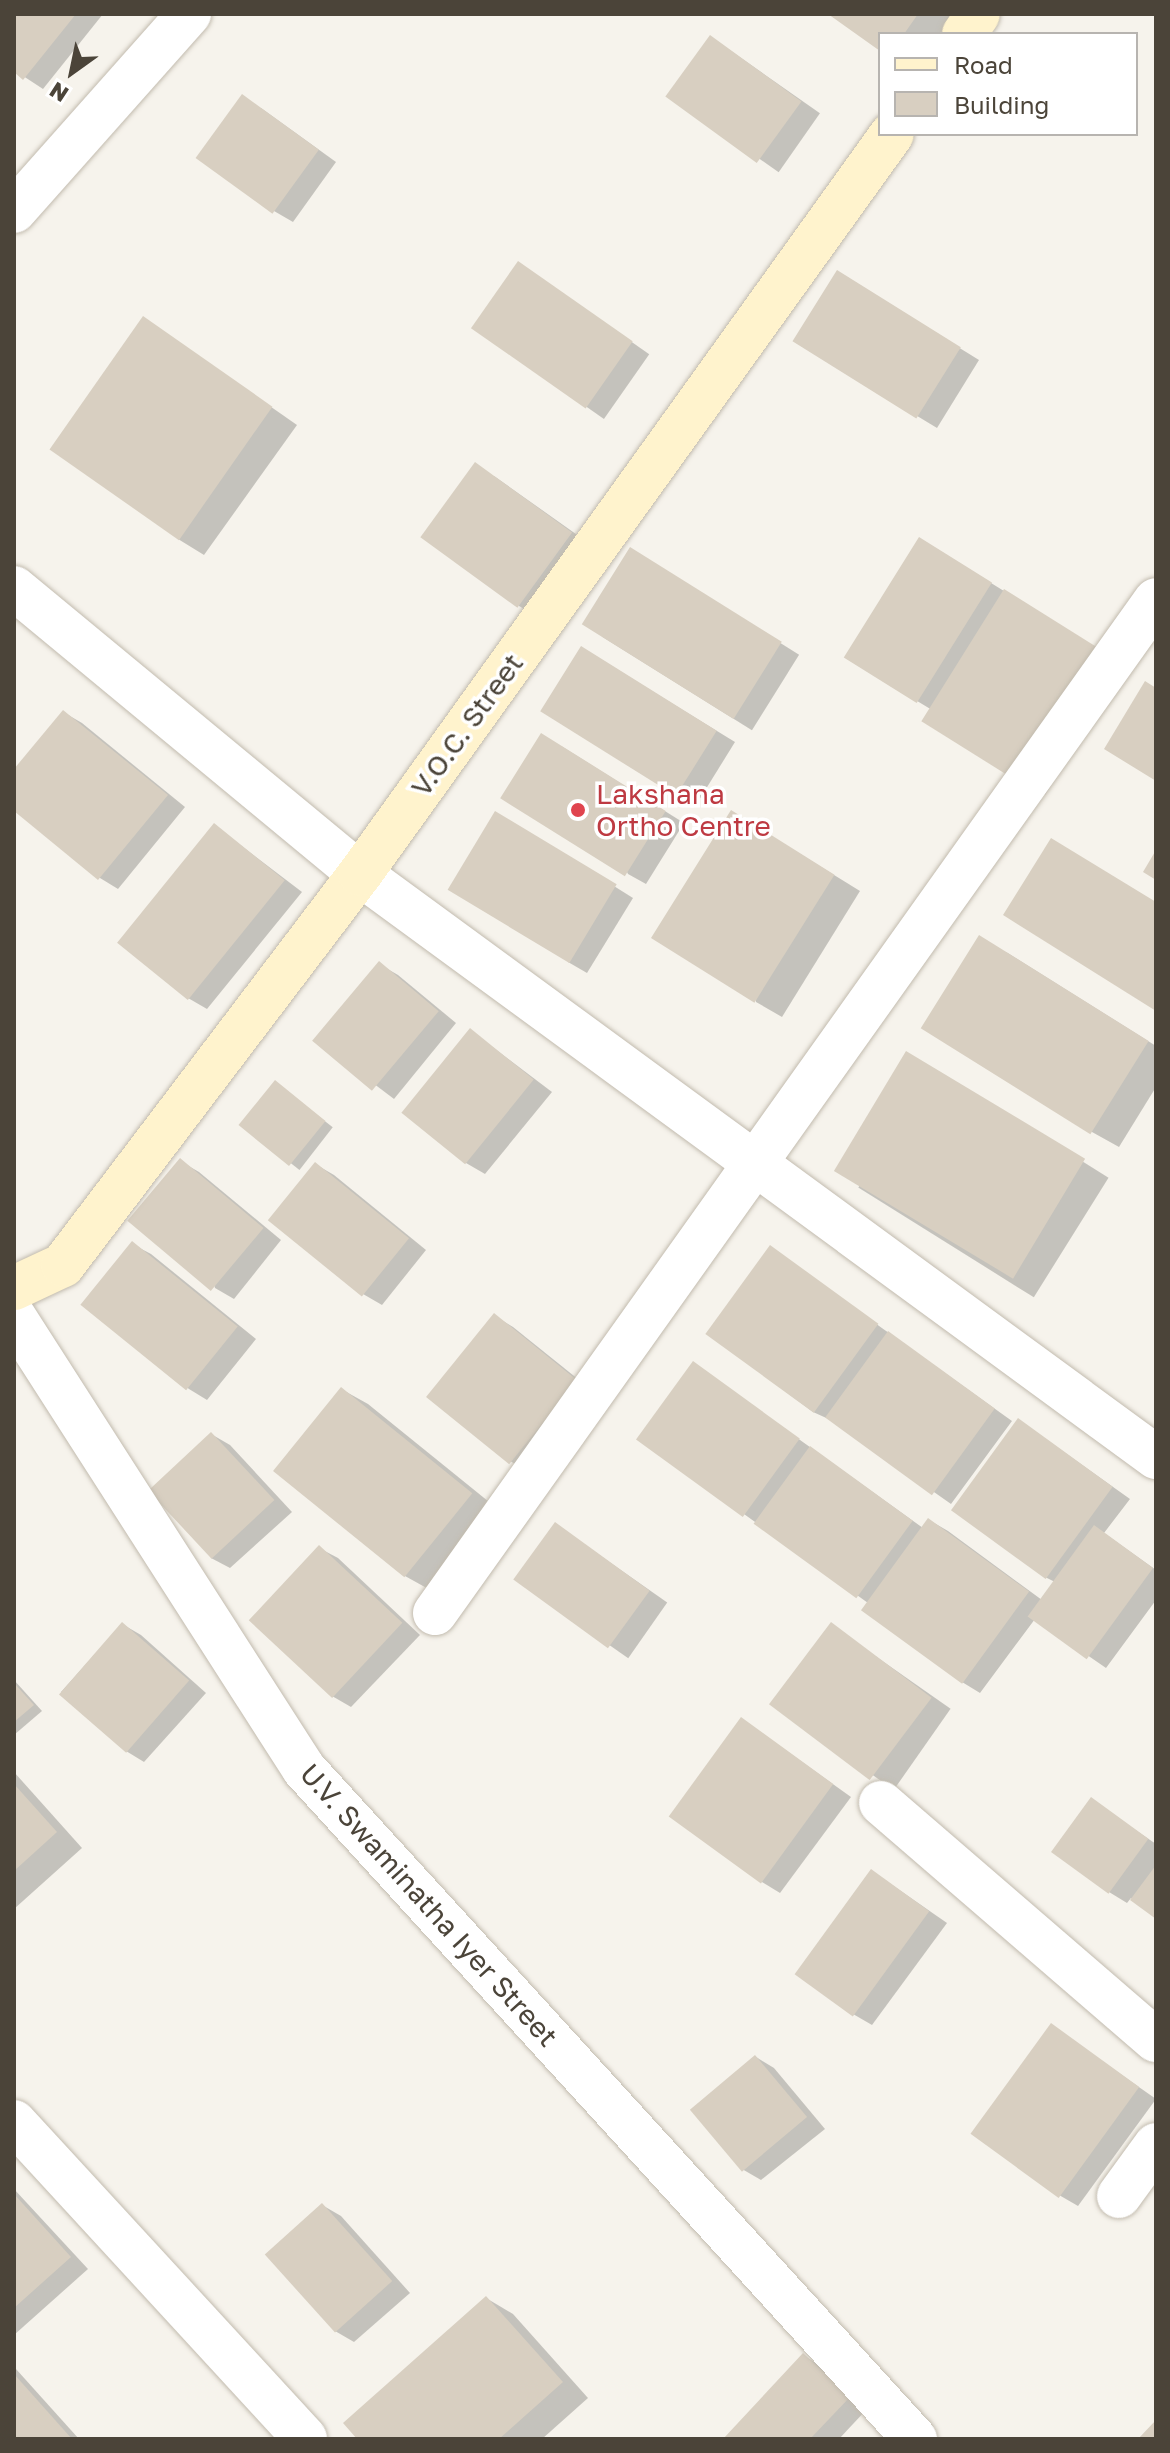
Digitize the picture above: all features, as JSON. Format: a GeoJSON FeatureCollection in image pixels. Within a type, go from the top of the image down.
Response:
{"type":"FeatureCollection","features":[{"type":"Feature","properties":{"kind":"street"},"geometry":{"type":"LineString","coordinates":[[14,211],[189,14]]}},
{"type":"Feature","properties":{"kind":"street"},"geometry":{"type":"LineString","coordinates":[[965,32],[978,14]]}},
{"type":"Feature","properties":{"kind":"street","name":"V.O.C. Street"},"geometry":{"type":"LineString","coordinates":[[14,1288],[63,1265],[360,874],[891,136]]}},
{"type":"Feature","properties":{"kind":"street"},"geometry":{"type":"LineString","coordinates":[[14,588],[360,874],[1156,1457]]}},
{"type":"Feature","properties":{"kind":"street"},"geometry":{"type":"LineString","coordinates":[[435,1613],[1156,600]]}},
{"type":"Feature","properties":{"kind":"street","name":"U.V. Swaminatha Iyer Street"},"geometry":{"type":"LineString","coordinates":[[14,1317],[304,1769],[915,2439]]}},
{"type":"Feature","properties":{"kind":"street"},"geometry":{"type":"LineString","coordinates":[[881,1803],[1156,2040]]}},
{"type":"Feature","properties":{"kind":"street"},"geometry":{"type":"LineString","coordinates":[[14,2122],[305,2439]]}},
{"type":"Feature","properties":{"kind":"street"},"geometry":{"type":"LineString","coordinates":[[1119,2196],[1156,2145]]}},
{"type":"Feature","properties":{"kind":"building"},"geometry":{"type":"Polygon","coordinates":[[[14,14],[76,14],[23,80],[14,72],[14,14]]]}},
{"type":"Feature","properties":{"kind":"building"},"geometry":{"type":"Polygon","coordinates":[[[828,14],[918,14],[905,32],[878,32],[878,50],[828,14]]]}},
{"type":"Feature","properties":{"kind":"building"},"geometry":{"type":"Polygon","coordinates":[[[710,35],[801,101],[757,163],[665,96],[710,35]]]}},
{"type":"Feature","properties":{"kind":"building"},"geometry":{"type":"Polygon","coordinates":[[[242,94],[319,150],[272,214],[196,158],[242,94]]]}},
{"type":"Feature","properties":{"kind":"building"},"geometry":{"type":"Polygon","coordinates":[[[518,261],[633,341],[586,408],[471,328],[518,261]]]}},
{"type":"Feature","properties":{"kind":"building"},"geometry":{"type":"Polygon","coordinates":[[[837,270],[961,347],[916,419],[792,341],[837,270]]]}},
{"type":"Feature","properties":{"kind":"building"},"geometry":{"type":"Polygon","coordinates":[[[143,316],[272,407],[179,540],[50,450],[143,316]]]}},
{"type":"Feature","properties":{"kind":"building"},"geometry":{"type":"Polygon","coordinates":[[[475,462],[572,533],[517,608],[420,537],[475,462]]]}},
{"type":"Feature","properties":{"kind":"building"},"geometry":{"type":"Polygon","coordinates":[[[919,537],[992,583],[917,703],[844,657],[919,537]]]}},
{"type":"Feature","properties":{"kind":"building"},"geometry":{"type":"Polygon","coordinates":[[[630,547],[782,642],[734,719],[582,624],[630,547]]]}},
{"type":"Feature","properties":{"kind":"building"},"geometry":{"type":"Polygon","coordinates":[[[1004,589],[1100,649],[1017,781],[921,721],[1004,589]]]}},
{"type":"Feature","properties":{"kind":"building"},"geometry":{"type":"Polygon","coordinates":[[[581,646],[717,731],[676,796],[540,711],[581,646]]]}},
{"type":"Feature","properties":{"kind":"building"},"geometry":{"type":"Polygon","coordinates":[[[1145,681],[1156,688],[1156,781],[1104,749],[1145,681]]]}},
{"type":"Feature","properties":{"kind":"building"},"geometry":{"type":"Polygon","coordinates":[[[63,710],[168,795],[98,880],[14,811],[14,769],[63,710]]]}},
{"type":"Feature","properties":{"kind":"building"},"geometry":{"type":"Polygon","coordinates":[[[541,733],[666,811],[625,876],[500,798],[541,733]]]}},
{"type":"Feature","properties":{"kind":"building"},"geometry":{"type":"Polygon","coordinates":[[[731,810],[834,875],[754,1003],[651,938],[731,810]]]}},
{"type":"Feature","properties":{"kind":"building"},"geometry":{"type":"Polygon","coordinates":[[[495,811],[617,884],[569,963],[448,890],[495,811]]]}},
{"type":"Feature","properties":{"kind":"building"},"geometry":{"type":"Polygon","coordinates":[[[214,823],[285,880],[188,1000],[117,943],[214,823]]]}},
{"type":"Feature","properties":{"kind":"building"},"geometry":{"type":"Polygon","coordinates":[[[1051,838],[1156,902],[1156,1011],[1003,915],[1051,838]]]}},
{"type":"Feature","properties":{"kind":"building"},"geometry":{"type":"Polygon","coordinates":[[[1156,850],[1156,880],[1143,872],[1156,850]]]}},
{"type":"Feature","properties":{"kind":"building"},"geometry":{"type":"Polygon","coordinates":[[[979,935],[1149,1041],[1090,1134],[921,1028],[979,935]]]}},
{"type":"Feature","properties":{"kind":"building"},"geometry":{"type":"Polygon","coordinates":[[[379,961],[439,1011],[372,1091],[312,1041],[379,961]]]}},
{"type":"Feature","properties":{"kind":"building"},"geometry":{"type":"Polygon","coordinates":[[[470,1028],[534,1080],[465,1164],[401,1113],[470,1028]]]}},
{"type":"Feature","properties":{"kind":"building"},"geometry":{"type":"Polygon","coordinates":[[[906,1051],[1085,1159],[1013,1279],[834,1171],[906,1051]]]}},
{"type":"Feature","properties":{"kind":"building"},"geometry":{"type":"Polygon","coordinates":[[[275,1080],[326,1121],[289,1166],[238,1125],[275,1080]]]}},
{"type":"Feature","properties":{"kind":"building"},"geometry":{"type":"Polygon","coordinates":[[[180,1158],[263,1228],[211,1291],[127,1221],[180,1158]]]}},
{"type":"Feature","properties":{"kind":"building"},"geometry":{"type":"Polygon","coordinates":[[[315,1162],[409,1238],[362,1296],[268,1220],[315,1162]]]}},
{"type":"Feature","properties":{"kind":"building"},"geometry":{"type":"Polygon","coordinates":[[[132,1241],[238,1327],[186,1390],[80,1305],[132,1241]]]}},
{"type":"Feature","properties":{"kind":"building"},"geometry":{"type":"Polygon","coordinates":[[[770,1245],[878,1324],[814,1413],[705,1334],[770,1245]]]}},
{"type":"Feature","properties":{"kind":"building"},"geometry":{"type":"Polygon","coordinates":[[[494,1313],[577,1380],[509,1464],[426,1397],[494,1313]]]}},
{"type":"Feature","properties":{"kind":"building"},"geometry":{"type":"Polygon","coordinates":[[[888,1331],[995,1409],[932,1495],[825,1418],[888,1331]]]}},
{"type":"Feature","properties":{"kind":"building"},"geometry":{"type":"Polygon","coordinates":[[[693,1361],[800,1439],[743,1517],[636,1439],[693,1361]]]}},
{"type":"Feature","properties":{"kind":"building"},"geometry":{"type":"Polygon","coordinates":[[[341,1387],[472,1493],[404,1577],[273,1471],[341,1387]]]}},
{"type":"Feature","properties":{"kind":"building"},"geometry":{"type":"Polygon","coordinates":[[[1018,1418],[1113,1487],[1046,1579],[951,1510],[1018,1418]]]}},
{"type":"Feature","properties":{"kind":"building"},"geometry":{"type":"Polygon","coordinates":[[[211,1432],[274,1500],[212,1559],[148,1491],[211,1432]]]}},
{"type":"Feature","properties":{"kind":"building"},"geometry":{"type":"Polygon","coordinates":[[[810,1446],[913,1521],[856,1598],[754,1524],[810,1446]]]}},
{"type":"Feature","properties":{"kind":"building"},"geometry":{"type":"Polygon","coordinates":[[[928,1518],[1029,1591],[962,1684],[861,1610],[928,1518]]]}},
{"type":"Feature","properties":{"kind":"building"},"geometry":{"type":"Polygon","coordinates":[[[555,1522],[650,1591],[608,1648],[513,1579],[555,1522]]]}},
{"type":"Feature","properties":{"kind":"building"},"geometry":{"type":"Polygon","coordinates":[[[1094,1525],[1153,1568],[1087,1659],[1028,1616],[1094,1525]]]}},
{"type":"Feature","properties":{"kind":"building"},"geometry":{"type":"Polygon","coordinates":[[[319,1545],[402,1623],[332,1698],[249,1620],[319,1545]]]}},
{"type":"Feature","properties":{"kind":"building"},"geometry":{"type":"Polygon","coordinates":[[[122,1622],[189,1680],[126,1753],[59,1694],[122,1622]]]}},
{"type":"Feature","properties":{"kind":"building"},"geometry":{"type":"Polygon","coordinates":[[[831,1622],[932,1698],[870,1780],[769,1704],[831,1622]]]}},
{"type":"Feature","properties":{"kind":"building"},"geometry":{"type":"Polygon","coordinates":[[[14,1683],[34,1705],[14,1722],[14,1683]]]}},
{"type":"Feature","properties":{"kind":"building"},"geometry":{"type":"Polygon","coordinates":[[[741,1717],[833,1784],[761,1884],[669,1817],[741,1717]]]}},
{"type":"Feature","properties":{"kind":"building"},"geometry":{"type":"Polygon","coordinates":[[[14,1784],[57,1832],[14,1871],[14,1784]]]}},
{"type":"Feature","properties":{"kind":"building"},"geometry":{"type":"Polygon","coordinates":[[[1091,1797],[1148,1839],[1108,1894],[1051,1852],[1091,1797]]]}},
{"type":"Feature","properties":{"kind":"building"},"geometry":{"type":"Polygon","coordinates":[[[1156,1865],[1156,1919],[1130,1900],[1156,1865]]]}},
{"type":"Feature","properties":{"kind":"building"},"geometry":{"type":"Polygon","coordinates":[[[871,1869],[929,1911],[853,2016],[795,1974],[871,1869]]]}},
{"type":"Feature","properties":{"kind":"building"},"geometry":{"type":"Polygon","coordinates":[[[1051,2023],[1139,2087],[1059,2198],[970,2134],[1051,2023]]]}},
{"type":"Feature","properties":{"kind":"building"},"geometry":{"type":"Polygon","coordinates":[[[755,2055],[807,2117],[742,2172],[690,2110],[755,2055]]]}},
{"type":"Feature","properties":{"kind":"building"},"geometry":{"type":"Polygon","coordinates":[[[14,2194],[71,2257],[14,2308],[14,2194]]]}},
{"type":"Feature","properties":{"kind":"building"},"geometry":{"type":"Polygon","coordinates":[[[322,2203],[392,2281],[335,2333],[265,2255],[322,2203]]]}},
{"type":"Feature","properties":{"kind":"building"},"geometry":{"type":"Polygon","coordinates":[[[486,2296],[563,2382],[499,2439],[357,2439],[343,2423],[486,2296]]]}},
{"type":"Feature","properties":{"kind":"building"},"geometry":{"type":"Polygon","coordinates":[[[803,2353],[850,2397],[810,2439],[723,2439],[803,2353]]]}},
{"type":"Feature","properties":{"kind":"building"},"geometry":{"type":"Polygon","coordinates":[[[14,2374],[72,2439],[14,2439],[14,2374]]]}},
{"type":"Feature","properties":{"kind":"building"},"geometry":{"type":"Polygon","coordinates":[[[1156,2420],[1156,2439],[1138,2439],[1156,2420]]]}},
{"type":"Feature","properties":{"kind":"place","name":"Lakshana Ortho Centre"},"geometry":{"type":"Point","coordinates":[578,810]}}]}
